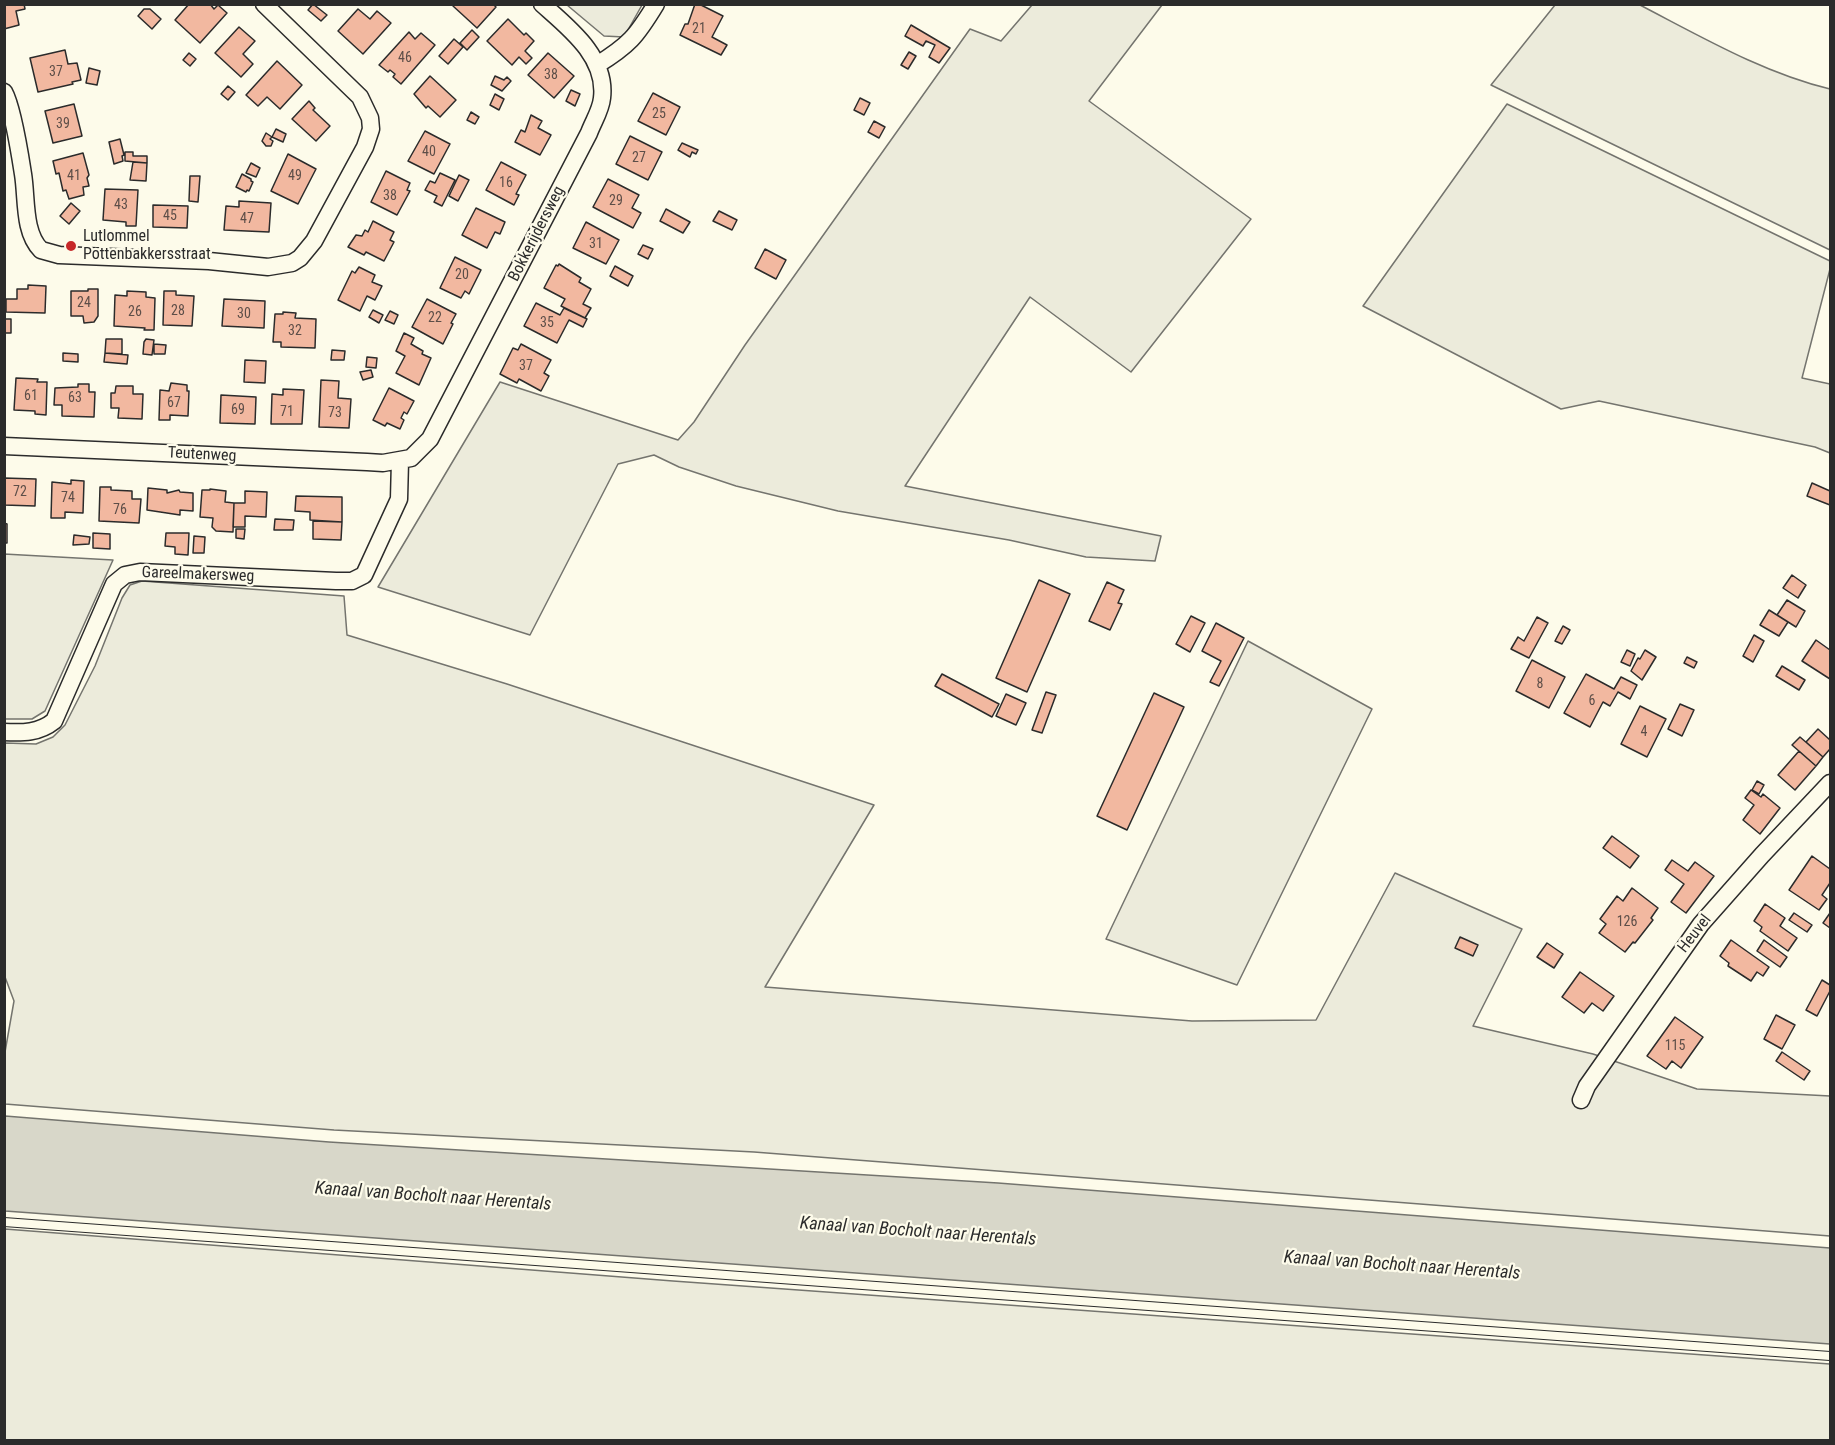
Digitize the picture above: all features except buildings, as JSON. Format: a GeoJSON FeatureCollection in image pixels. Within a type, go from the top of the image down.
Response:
{"type":"FeatureCollection","features":[{"type":"Feature","properties":{"kind":"street"},"geometry":{"type":"LineString","coordinates":[[4,92],[23,175],[26,209],[32,236],[41,250],[60,255],[208,261],[268,267],[292,263],[300,258],[314,241],[326,220],[365,147],[371,129],[370,118],[360,97],[264,4]]}},
{"type":"Feature","properties":{"kind":"street"},"geometry":{"type":"LineString","coordinates":[[542,4],[573,32],[597,65],[628,44],[638,33],[656,4]]}},
{"type":"Feature","properties":{"kind":"street","name":"Bokkerijdersweg"},"geometry":{"type":"LineString","coordinates":[[400,461],[411,459],[430,439],[589,133],[602,100],[602,84],[597,65]]}},
{"type":"Feature","properties":{"kind":"street","name":"Teutenweg"},"geometry":{"type":"LineString","coordinates":[[4,446],[367,462],[400,461]]}},
{"type":"Feature","properties":{"kind":"street","name":"Gareelmakersweg"},"geometry":{"type":"LineString","coordinates":[[4,732],[23,733],[43,729],[54,721],[114,584],[125,575],[140,572],[352,581],[364,575],[399,499],[400,461]]}},
{"type":"Feature","properties":{"kind":"street","name":"Heuvel"},"geometry":{"type":"LineString","coordinates":[[1581,1100],[1587,1086],[1701,924],[1830,783]]}},
{"type":"Feature","properties":{"kind":"lane"},"geometry":{"type":"LineString","coordinates":[[4,1222],[1830,1356]]}},
{"type":"Feature","properties":{"kind":"shaded area"},"geometry":{"type":"Polygon","coordinates":[[[1638,4],[1756,64],[1830,89],[1830,250],[1491,85],[1555,5],[1638,4]]]}},
{"type":"Feature","properties":{"kind":"shaded area"},"geometry":{"type":"Polygon","coordinates":[[[567,5],[642,5],[624,37],[604,36],[567,5]]]}},
{"type":"Feature","properties":{"kind":"shaded area"},"geometry":{"type":"Polygon","coordinates":[[[1032,5],[1162,5],[1089,101],[1251,219],[1131,372],[1030,297],[905,486],[1161,536],[1155,561],[1086,557],[1009,540],[838,511],[736,486],[679,467],[654,455],[618,464],[530,635],[378,587],[500,382],[678,440],[694,422],[745,345],[970,29],[1001,41],[1032,5]]]}},
{"type":"Feature","properties":{"kind":"shaded area"},"geometry":{"type":"Polygon","coordinates":[[[1507,104],[1830,261],[1830,269],[1802,378],[1830,384],[1830,453],[1815,447],[1599,401],[1561,409],[1363,306],[1507,104]]]}},
{"type":"Feature","properties":{"kind":"shaded area"},"geometry":{"type":"Polygon","coordinates":[[[4,554],[113,560],[45,711],[32,719],[5,719],[4,554]]]}},
{"type":"Feature","properties":{"kind":"shaded area"},"geometry":{"type":"Polygon","coordinates":[[[142,581],[344,596],[347,635],[507,684],[874,805],[765,987],[1192,1021],[1316,1020],[1395,873],[1522,929],[1473,1026],[1593,1054],[1697,1089],[1830,1096],[1830,1236],[754,1152],[334,1130],[5,1104],[5,1052],[14,1001],[5,977],[5,743],[36,744],[53,737],[65,725],[95,666],[122,598],[130,585],[142,581]]]}},
{"type":"Feature","properties":{"kind":"shaded area"},"geometry":{"type":"Polygon","coordinates":[[[1248,641],[1372,709],[1237,985],[1106,939],[1248,641]]]}},
{"type":"Feature","properties":{"kind":"shaded area"},"geometry":{"type":"Polygon","coordinates":[[[5,1229],[673,1281],[1830,1364],[1830,1440],[5,1440],[5,1229]]]}},
{"type":"Feature","properties":{"kind":"water","name":"Kanaal van Bocholt naar Herentals"},"geometry":{"type":"Polygon","coordinates":[[[5,1116],[329,1142],[998,1183],[1830,1248],[1830,1344],[5,1211],[5,1116]]]}},
{"type":"Feature","properties":{"kind":"place","name":"Lutlommel Pottenbakkersstraat"},"geometry":{"type":"Point","coordinates":[71,246]}}]}
